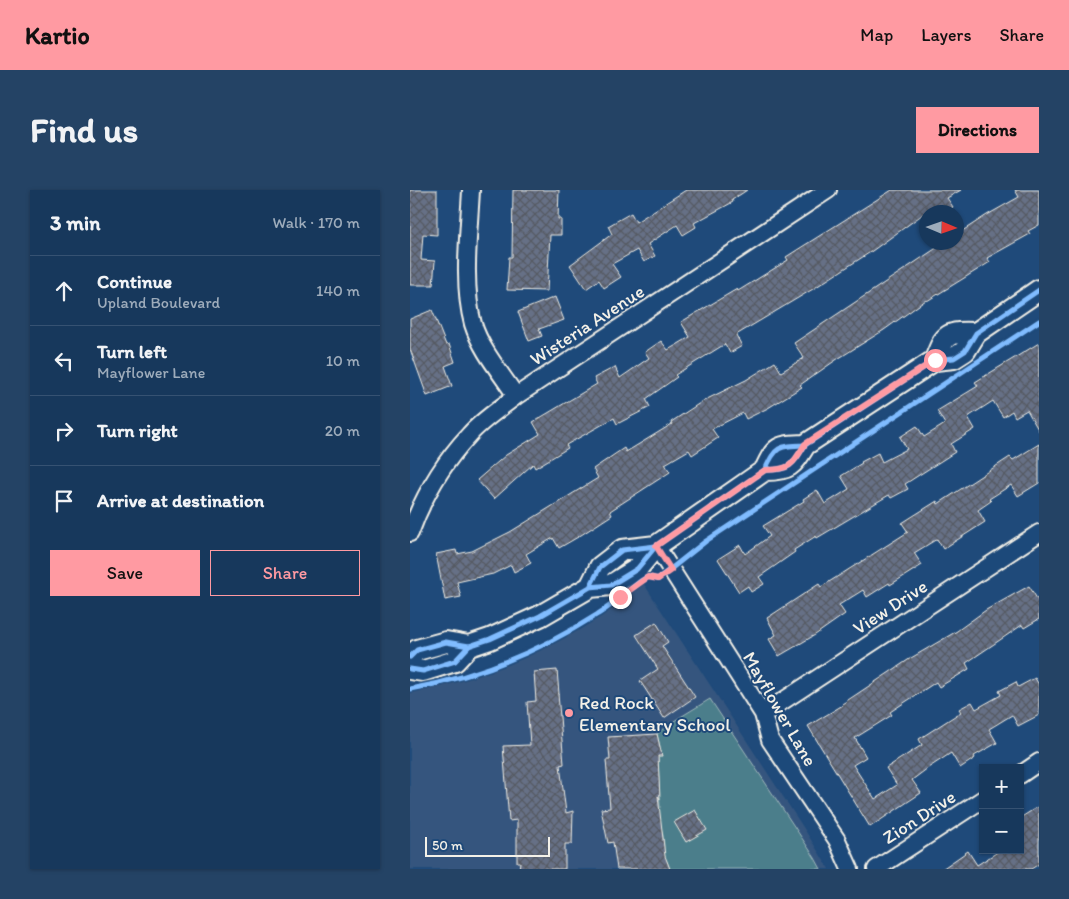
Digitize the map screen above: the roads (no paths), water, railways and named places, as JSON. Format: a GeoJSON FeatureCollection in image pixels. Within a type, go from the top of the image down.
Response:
{"type":"FeatureCollection","features":[{"type":"Feature","properties":{"kind":"street"},"geometry":{"type":"LineString","coordinates":[[471,190],[467,287],[473,324],[482,345],[516,396]]}},
{"type":"Feature","properties":{"kind":"street","name":"Wisteria Avenue"},"geometry":{"type":"LineString","coordinates":[[410,533],[417,513],[439,471],[470,433],[516,396],[828,190]]}},
{"type":"Feature","properties":{"kind":"street"},"geometry":{"type":"LineString","coordinates":[[410,657],[417,650],[446,642],[469,646],[490,639],[540,616],[590,587],[600,567],[622,550],[656,546],[765,470],[772,453],[784,445],[805,444],[935,360],[943,340],[954,333],[976,333],[1039,290]]}},
{"type":"Feature","properties":{"kind":"street","name":"View Drive"},"geometry":{"type":"LineString","coordinates":[[763,714],[1039,533]]}},
{"type":"Feature","properties":{"kind":"street","name":"Mayflower Lane"},"geometry":{"type":"LineString","coordinates":[[656,546],[763,714],[770,740],[837,840],[850,869]]}},
{"type":"Feature","properties":{"kind":"street"},"geometry":{"type":"LineString","coordinates":[[410,669],[423,671],[455,661],[469,646]]}},
{"type":"Feature","properties":{"kind":"street"},"geometry":{"type":"LineString","coordinates":[[1024,771],[1039,762]]}},
{"type":"Feature","properties":{"kind":"street","name":"Zion Drive"},"geometry":{"type":"LineString","coordinates":[[876,869],[979,802]]}},
{"type":"Feature","properties":{"kind":"place","name":"Red Rock Elementary School"},"geometry":{"type":"Point","coordinates":[569,713]}}]}
